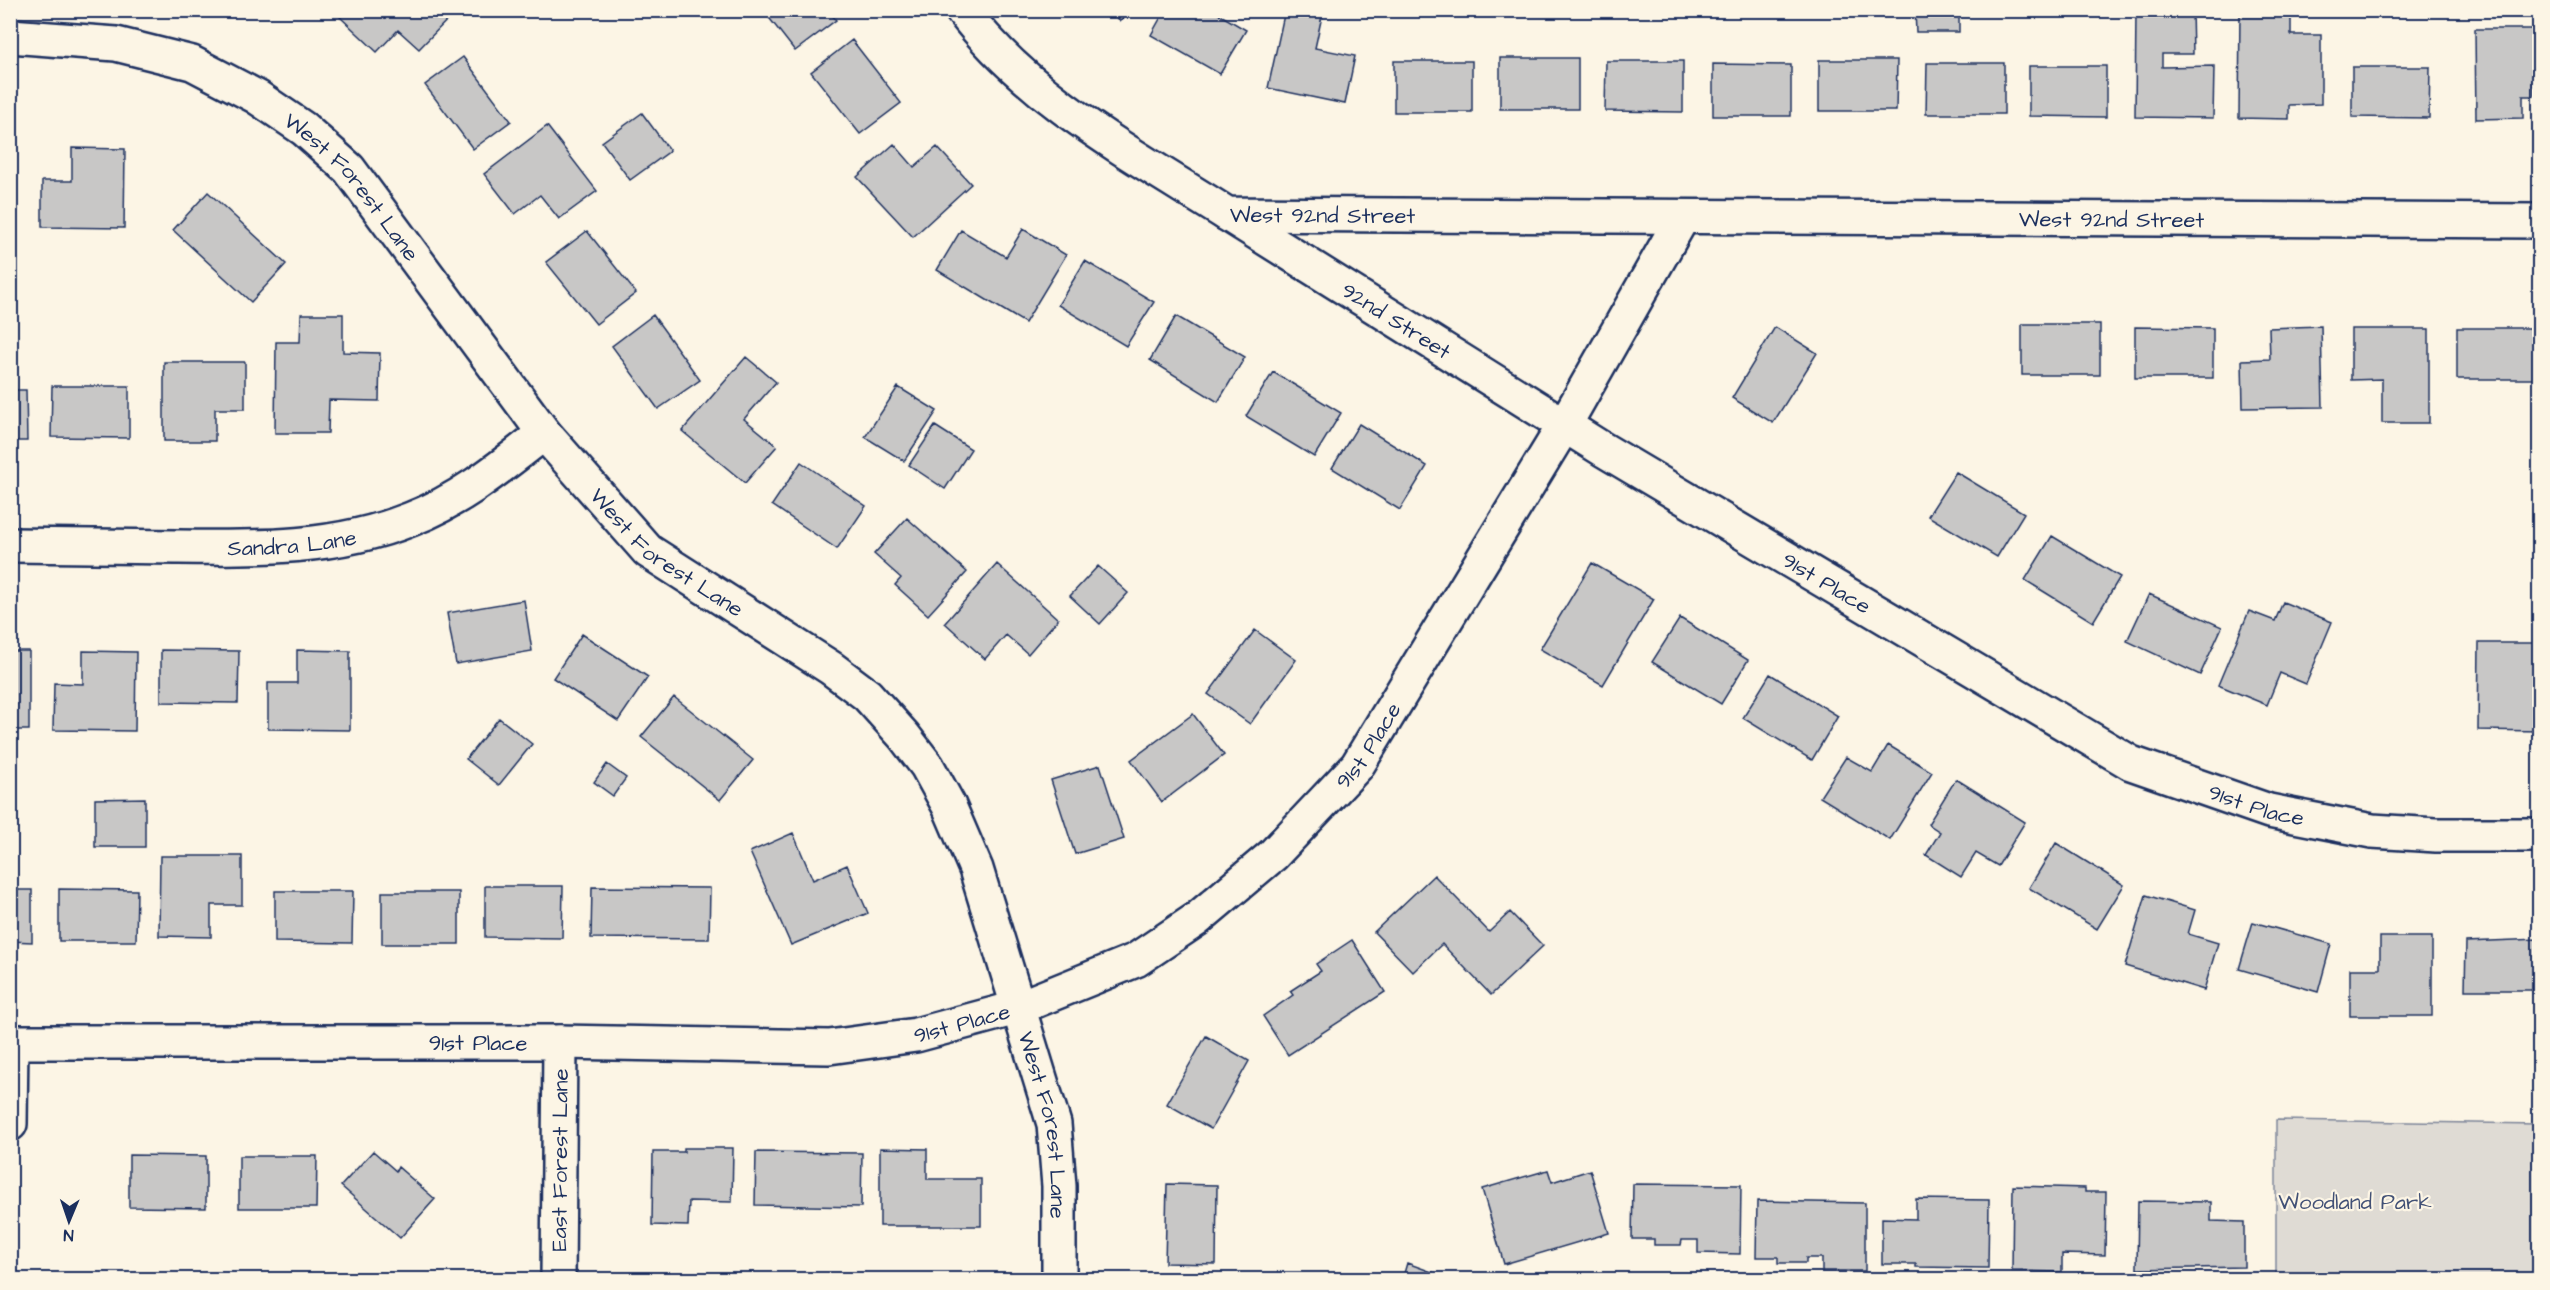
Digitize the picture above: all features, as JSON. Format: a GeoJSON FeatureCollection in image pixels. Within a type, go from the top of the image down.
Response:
{"type":"FeatureCollection","features":[{"type":"Feature","properties":{"kind":"street","name":"West 92nd Street"},"geometry":{"type":"LineString","coordinates":[[962,10],[1032,84],[1092,129],[1227,214],[2540,221]]}},
{"type":"Feature","properties":{"kind":"street","name":"West Forest Lane"},"geometry":{"type":"LineString","coordinates":[[10,36],[116,44],[192,63],[257,97],[304,129],[349,169],[544,433],[648,551],[831,668],[867,695],[904,736],[927,766],[976,869],[1020,1007],[1054,1125],[1059,1186],[1059,1280]]}},
{"type":"Feature","properties":{"kind":"street","name":"92nd Street"},"geometry":{"type":"LineString","coordinates":[[1227,214],[1565,424]]}},
{"type":"Feature","properties":{"kind":"street"},"geometry":{"type":"LineString","coordinates":[[1565,424],[1682,218]]}},
{"type":"Feature","properties":{"kind":"street","name":"91st Place"},"geometry":{"type":"LineString","coordinates":[[11,1042],[560,1042],[829,1047],[916,1035],[1020,1007],[1136,960],[1197,920],[1273,855],[1357,766],[1565,424],[1604,450],[2131,764],[2269,811],[2372,831],[2436,835],[2540,835]]}},
{"type":"Feature","properties":{"kind":"street","name":"Sandra Lane"},"geometry":{"type":"LineString","coordinates":[[10,545],[255,548],[319,543],[369,535],[413,519],[454,499],[544,433]]}},
{"type":"Feature","properties":{"kind":"street"},"geometry":{"type":"LineString","coordinates":[[10,1124],[11,1042]]}},
{"type":"Feature","properties":{"kind":"street","name":"East Forest Lane"},"geometry":{"type":"LineString","coordinates":[[558,1280],[560,1042]]}},
{"type":"Feature","properties":{"kind":"green space","name":"Woodland Park"},"geometry":{"type":"Polygon","coordinates":[[[2276,1120],[2539,1124],[2539,1279],[2276,1279],[2276,1120]]]}},
{"type":"Feature","properties":{"kind":"building"},"geometry":{"type":"Polygon","coordinates":[[[346,10],[449,10],[453,14],[419,49],[398,30],[377,52],[340,17],[346,10]]]}},
{"type":"Feature","properties":{"kind":"building"},"geometry":{"type":"Polygon","coordinates":[[[763,10],[828,10],[836,20],[795,51],[763,10]]]}},
{"type":"Feature","properties":{"kind":"building"},"geometry":{"type":"Polygon","coordinates":[[[1110,10],[1131,10],[1120,21],[1110,10]]]}},
{"type":"Feature","properties":{"kind":"building"},"geometry":{"type":"Polygon","coordinates":[[[1165,10],[1212,10],[1246,30],[1220,74],[1151,35],[1165,10]]]}},
{"type":"Feature","properties":{"kind":"building"},"geometry":{"type":"Polygon","coordinates":[[[1285,10],[1322,16],[1315,48],[1355,56],[1345,104],[1268,88],[1285,10]]]}},
{"type":"Feature","properties":{"kind":"building"},"geometry":{"type":"Polygon","coordinates":[[[1915,10],[1959,10],[1959,32],[1916,32],[1915,10]]]}},
{"type":"Feature","properties":{"kind":"building"},"geometry":{"type":"Polygon","coordinates":[[[2136,10],[2192,10],[2193,54],[2162,54],[2162,67],[2214,66],[2213,118],[2135,117],[2136,10]]]}},
{"type":"Feature","properties":{"kind":"building"},"geometry":{"type":"Polygon","coordinates":[[[2240,10],[2291,10],[2291,35],[2321,35],[2321,104],[2289,105],[2289,119],[2239,118],[2240,10]]]}},
{"type":"Feature","properties":{"kind":"building"},"geometry":{"type":"Polygon","coordinates":[[[2475,29],[2533,29],[2534,96],[2523,96],[2523,118],[2476,119],[2475,29]]]}},
{"type":"Feature","properties":{"kind":"building"},"geometry":{"type":"Polygon","coordinates":[[[852,40],[901,103],[860,134],[811,72],[852,40]]]}},
{"type":"Feature","properties":{"kind":"building"},"geometry":{"type":"Polygon","coordinates":[[[463,57],[511,121],[473,149],[425,85],[463,57]]]}},
{"type":"Feature","properties":{"kind":"building"},"geometry":{"type":"Polygon","coordinates":[[[1500,58],[1578,58],[1578,109],[1500,109],[1500,58]]]}},
{"type":"Feature","properties":{"kind":"building"},"geometry":{"type":"Polygon","coordinates":[[[1819,60],[1897,60],[1896,111],[1819,111],[1819,60]]]}},
{"type":"Feature","properties":{"kind":"building"},"geometry":{"type":"Polygon","coordinates":[[[1394,61],[1472,61],[1472,112],[1394,112],[1394,61]]]}},
{"type":"Feature","properties":{"kind":"building"},"geometry":{"type":"Polygon","coordinates":[[[1606,61],[1683,61],[1683,112],[1605,111],[1606,61]]]}},
{"type":"Feature","properties":{"kind":"building"},"geometry":{"type":"Polygon","coordinates":[[[1927,63],[2004,63],[2004,114],[1926,114],[1927,63]]]}},
{"type":"Feature","properties":{"kind":"building"},"geometry":{"type":"Polygon","coordinates":[[[1713,64],[1791,65],[1791,116],[1713,116],[1713,64]]]}},
{"type":"Feature","properties":{"kind":"building"},"geometry":{"type":"Polygon","coordinates":[[[2029,66],[2106,66],[2106,117],[2029,116],[2029,66]]]}},
{"type":"Feature","properties":{"kind":"building"},"geometry":{"type":"Polygon","coordinates":[[[2352,67],[2430,67],[2429,118],[2352,117],[2352,67]]]}},
{"type":"Feature","properties":{"kind":"building"},"geometry":{"type":"Polygon","coordinates":[[[642,113],[670,151],[630,180],[602,142],[642,113]]]}},
{"type":"Feature","properties":{"kind":"building"},"geometry":{"type":"Polygon","coordinates":[[[547,126],[597,191],[559,219],[540,195],[515,214],[484,174],[547,126]]]}},
{"type":"Feature","properties":{"kind":"building"},"geometry":{"type":"Polygon","coordinates":[[[10,142],[13,142],[13,194],[10,194],[10,142]]]}},
{"type":"Feature","properties":{"kind":"building"},"geometry":{"type":"Polygon","coordinates":[[[894,144],[914,167],[937,147],[971,184],[913,237],[857,177],[894,144]]]}},
{"type":"Feature","properties":{"kind":"building"},"geometry":{"type":"Polygon","coordinates":[[[72,148],[125,149],[124,228],[42,227],[42,181],[72,181],[72,148]]]}},
{"type":"Feature","properties":{"kind":"building"},"geometry":{"type":"Polygon","coordinates":[[[208,192],[286,264],[251,302],[173,230],[208,192]]]}},
{"type":"Feature","properties":{"kind":"building"},"geometry":{"type":"Polygon","coordinates":[[[1023,229],[1066,255],[1025,323],[937,270],[961,230],[1006,257],[1023,229]]]}},
{"type":"Feature","properties":{"kind":"building"},"geometry":{"type":"Polygon","coordinates":[[[587,231],[636,293],[596,324],[546,262],[587,231]]]}},
{"type":"Feature","properties":{"kind":"building"},"geometry":{"type":"Polygon","coordinates":[[[1085,261],[1154,302],[1126,346],[1058,305],[1085,261]]]}},
{"type":"Feature","properties":{"kind":"building"},"geometry":{"type":"Polygon","coordinates":[[[301,314],[343,314],[343,352],[380,353],[379,401],[329,400],[328,433],[275,433],[276,342],[300,342],[301,314]]]}},
{"type":"Feature","properties":{"kind":"building"},"geometry":{"type":"Polygon","coordinates":[[[653,315],[700,380],[658,409],[612,346],[653,315]]]}},
{"type":"Feature","properties":{"kind":"building"},"geometry":{"type":"Polygon","coordinates":[[[1176,316],[1245,357],[1218,402],[1150,360],[1176,316]]]}},
{"type":"Feature","properties":{"kind":"building"},"geometry":{"type":"Polygon","coordinates":[[[2022,324],[2100,324],[2100,375],[2022,375],[2022,324]]]}},
{"type":"Feature","properties":{"kind":"building"},"geometry":{"type":"Polygon","coordinates":[[[2321,326],[2323,407],[2243,408],[2242,360],[2270,359],[2269,328],[2321,326]]]}},
{"type":"Feature","properties":{"kind":"building"},"geometry":{"type":"Polygon","coordinates":[[[1775,327],[1817,353],[1773,423],[1732,398],[1775,327]]]}},
{"type":"Feature","properties":{"kind":"building"},"geometry":{"type":"Polygon","coordinates":[[[2135,327],[2213,328],[2213,378],[2135,378],[2135,327]]]}},
{"type":"Feature","properties":{"kind":"building"},"geometry":{"type":"Polygon","coordinates":[[[2457,328],[2535,328],[2535,379],[2457,379],[2457,328]]]}},
{"type":"Feature","properties":{"kind":"building"},"geometry":{"type":"Polygon","coordinates":[[[2351,329],[2429,329],[2429,423],[2382,423],[2382,379],[2351,380],[2351,329]]]}},
{"type":"Feature","properties":{"kind":"building"},"geometry":{"type":"Polygon","coordinates":[[[746,357],[776,382],[744,419],[777,446],[745,483],[682,431],[746,357]]]}},
{"type":"Feature","properties":{"kind":"building"},"geometry":{"type":"Polygon","coordinates":[[[164,362],[245,362],[245,409],[215,409],[215,441],[164,441],[164,362]]]}},
{"type":"Feature","properties":{"kind":"building"},"geometry":{"type":"Polygon","coordinates":[[[1273,372],[1341,413],[1314,457],[1246,416],[1273,372]]]}},
{"type":"Feature","properties":{"kind":"building"},"geometry":{"type":"Polygon","coordinates":[[[52,386],[129,386],[129,438],[51,437],[52,386]]]}},
{"type":"Feature","properties":{"kind":"building"},"geometry":{"type":"Polygon","coordinates":[[[898,387],[937,411],[904,461],[865,437],[898,387]]]}},
{"type":"Feature","properties":{"kind":"building"},"geometry":{"type":"Polygon","coordinates":[[[10,390],[26,390],[27,441],[10,441],[10,390]]]}},
{"type":"Feature","properties":{"kind":"building"},"geometry":{"type":"Polygon","coordinates":[[[1359,424],[1427,466],[1400,510],[1332,468],[1359,424]]]}},
{"type":"Feature","properties":{"kind":"building"},"geometry":{"type":"Polygon","coordinates":[[[935,426],[971,449],[945,489],[909,465],[935,426]]]}},
{"type":"Feature","properties":{"kind":"building"},"geometry":{"type":"Polygon","coordinates":[[[801,462],[866,506],[837,549],[772,505],[801,462]]]}},
{"type":"Feature","properties":{"kind":"building"},"geometry":{"type":"Polygon","coordinates":[[[1956,472],[2024,513],[1997,557],[1928,516],[1956,472]]]}},
{"type":"Feature","properties":{"kind":"building"},"geometry":{"type":"Polygon","coordinates":[[[907,518],[967,572],[928,615],[895,585],[901,578],[874,554],[907,518]]]}},
{"type":"Feature","properties":{"kind":"building"},"geometry":{"type":"Polygon","coordinates":[[[2052,536],[2120,577],[2093,622],[2025,580],[2052,536]]]}},
{"type":"Feature","properties":{"kind":"building"},"geometry":{"type":"Polygon","coordinates":[[[1592,563],[1654,599],[1603,685],[1540,649],[1592,563]]]}},
{"type":"Feature","properties":{"kind":"building"},"geometry":{"type":"Polygon","coordinates":[[[997,564],[1058,619],[1028,654],[1006,635],[985,659],[945,623],[997,564]]]}},
{"type":"Feature","properties":{"kind":"building"},"geometry":{"type":"Polygon","coordinates":[[[1098,566],[1128,593],[1100,624],[1070,596],[1098,566]]]}},
{"type":"Feature","properties":{"kind":"building"},"geometry":{"type":"Polygon","coordinates":[[[2149,594],[2222,627],[2200,675],[2127,641],[2149,594]]]}},
{"type":"Feature","properties":{"kind":"building"},"geometry":{"type":"Polygon","coordinates":[[[524,600],[532,651],[456,664],[447,613],[524,600]]]}},
{"type":"Feature","properties":{"kind":"building"},"geometry":{"type":"Polygon","coordinates":[[[2283,602],[2332,622],[2306,684],[2280,673],[2267,705],[2218,685],[2249,611],[2275,621],[2283,602]]]}},
{"type":"Feature","properties":{"kind":"building"},"geometry":{"type":"Polygon","coordinates":[[[1680,618],[1748,660],[1721,704],[1652,662],[1680,618]]]}},
{"type":"Feature","properties":{"kind":"building"},"geometry":{"type":"Polygon","coordinates":[[[1255,630],[1296,660],[1250,724],[1208,694],[1255,630]]]}},
{"type":"Feature","properties":{"kind":"building"},"geometry":{"type":"Polygon","coordinates":[[[582,634],[648,677],[618,721],[553,678],[582,634]]]}},
{"type":"Feature","properties":{"kind":"building"},"geometry":{"type":"Polygon","coordinates":[[[2479,643],[2540,643],[2540,731],[2478,730],[2479,643]]]}},
{"type":"Feature","properties":{"kind":"building"},"geometry":{"type":"Polygon","coordinates":[[[161,650],[239,651],[238,703],[161,702],[161,650]]]}},
{"type":"Feature","properties":{"kind":"building"},"geometry":{"type":"Polygon","coordinates":[[[297,650],[350,651],[350,730],[268,729],[268,683],[297,683],[297,650]]]}},
{"type":"Feature","properties":{"kind":"building"},"geometry":{"type":"Polygon","coordinates":[[[10,651],[29,651],[29,730],[10,730],[10,651]]]}},
{"type":"Feature","properties":{"kind":"building"},"geometry":{"type":"Polygon","coordinates":[[[83,651],[136,652],[135,731],[53,730],[54,683],[83,684],[83,651]]]}},
{"type":"Feature","properties":{"kind":"building"},"geometry":{"type":"Polygon","coordinates":[[[1770,674],[1838,716],[1812,760],[1743,718],[1770,674]]]}},
{"type":"Feature","properties":{"kind":"building"},"geometry":{"type":"Polygon","coordinates":[[[674,697],[753,760],[720,800],[641,737],[674,697]]]}},
{"type":"Feature","properties":{"kind":"building"},"geometry":{"type":"Polygon","coordinates":[[[1193,714],[1224,755],[1162,802],[1131,760],[1193,714]]]}},
{"type":"Feature","properties":{"kind":"building"},"geometry":{"type":"Polygon","coordinates":[[[499,718],[532,744],[499,785],[466,759],[499,718]]]}},
{"type":"Feature","properties":{"kind":"building"},"geometry":{"type":"Polygon","coordinates":[[[1888,745],[1932,772],[1890,840],[1820,797],[1846,757],[1872,772],[1888,745]]]}},
{"type":"Feature","properties":{"kind":"building"},"geometry":{"type":"Polygon","coordinates":[[[607,764],[626,778],[613,796],[594,782],[607,764]]]}},
{"type":"Feature","properties":{"kind":"building"},"geometry":{"type":"Polygon","coordinates":[[[1100,765],[1124,839],[1075,854],[1051,780],[1100,765]]]}},
{"type":"Feature","properties":{"kind":"building"},"geometry":{"type":"Polygon","coordinates":[[[1956,779],[2025,822],[1998,866],[1976,853],[1961,877],[1926,855],[1940,832],[1928,824],[1956,779]]]}},
{"type":"Feature","properties":{"kind":"building"},"geometry":{"type":"Polygon","coordinates":[[[145,798],[145,847],[95,847],[95,799],[145,798]]]}},
{"type":"Feature","properties":{"kind":"building"},"geometry":{"type":"Polygon","coordinates":[[[793,833],[813,880],[847,865],[868,913],[791,945],[750,852],[793,833]]]}},
{"type":"Feature","properties":{"kind":"building"},"geometry":{"type":"Polygon","coordinates":[[[2056,843],[2124,885],[2097,929],[2029,888],[2056,843]]]}},
{"type":"Feature","properties":{"kind":"building"},"geometry":{"type":"Polygon","coordinates":[[[160,856],[242,856],[242,905],[211,905],[211,937],[159,936],[160,856]]]}},
{"type":"Feature","properties":{"kind":"building"},"geometry":{"type":"Polygon","coordinates":[[[1434,875],[1489,932],[1510,912],[1543,946],[1491,995],[1442,944],[1413,972],[1374,932],[1434,875]]]}},
{"type":"Feature","properties":{"kind":"building"},"geometry":{"type":"Polygon","coordinates":[[[485,886],[563,886],[562,938],[485,937],[485,886]]]}},
{"type":"Feature","properties":{"kind":"building"},"geometry":{"type":"Polygon","coordinates":[[[592,887],[710,888],[709,939],[591,938],[592,887]]]}},
{"type":"Feature","properties":{"kind":"building"},"geometry":{"type":"Polygon","coordinates":[[[59,889],[137,890],[136,941],[59,941],[59,889]]]}},
{"type":"Feature","properties":{"kind":"building"},"geometry":{"type":"Polygon","coordinates":[[[10,890],[32,890],[32,942],[10,941],[10,890]]]}},
{"type":"Feature","properties":{"kind":"building"},"geometry":{"type":"Polygon","coordinates":[[[275,891],[353,891],[352,943],[275,942],[275,891]]]}},
{"type":"Feature","properties":{"kind":"building"},"geometry":{"type":"Polygon","coordinates":[[[382,892],[459,892],[459,944],[382,944],[382,892]]]}},
{"type":"Feature","properties":{"kind":"building"},"geometry":{"type":"Polygon","coordinates":[[[2146,895],[2195,910],[2188,934],[2218,943],[2204,990],[2125,966],[2146,895]]]}},
{"type":"Feature","properties":{"kind":"building"},"geometry":{"type":"Polygon","coordinates":[[[2253,922],[2331,944],[2318,992],[2239,969],[2253,922]]]}},
{"type":"Feature","properties":{"kind":"building"},"geometry":{"type":"Polygon","coordinates":[[[2380,937],[2432,937],[2432,1016],[2350,1016],[2350,969],[2380,969],[2380,937]]]}},
{"type":"Feature","properties":{"kind":"building"},"geometry":{"type":"Polygon","coordinates":[[[2540,939],[2540,990],[2465,990],[2466,942],[2540,939]]]}},
{"type":"Feature","properties":{"kind":"building"},"geometry":{"type":"Polygon","coordinates":[[[1352,940],[1385,992],[1288,1055],[1263,1016],[1293,995],[1290,991],[1321,971],[1316,964],[1352,940]]]}},
{"type":"Feature","properties":{"kind":"building"},"geometry":{"type":"Polygon","coordinates":[[[1206,1036],[1249,1061],[1211,1129],[1167,1104],[1206,1036]]]}},
{"type":"Feature","properties":{"kind":"building"},"geometry":{"type":"Polygon","coordinates":[[[684,1148],[733,1148],[732,1202],[689,1201],[688,1226],[652,1225],[653,1152],[684,1152],[684,1148]]]}},
{"type":"Feature","properties":{"kind":"building"},"geometry":{"type":"Polygon","coordinates":[[[880,1148],[927,1149],[927,1179],[981,1179],[981,1226],[880,1226],[880,1148]]]}},
{"type":"Feature","properties":{"kind":"building"},"geometry":{"type":"Polygon","coordinates":[[[373,1151],[396,1171],[398,1167],[435,1199],[400,1238],[341,1186],[373,1151]]]}},
{"type":"Feature","properties":{"kind":"building"},"geometry":{"type":"Polygon","coordinates":[[[756,1152],[862,1153],[861,1207],[755,1205],[756,1152]]]}},
{"type":"Feature","properties":{"kind":"building"},"geometry":{"type":"Polygon","coordinates":[[[129,1155],[206,1156],[206,1208],[129,1207],[129,1155]]]}},
{"type":"Feature","properties":{"kind":"building"},"geometry":{"type":"Polygon","coordinates":[[[239,1156],[317,1156],[316,1208],[239,1208],[239,1156]]]}},
{"type":"Feature","properties":{"kind":"building"},"geometry":{"type":"Polygon","coordinates":[[[1548,1170],[1552,1182],[1590,1170],[1609,1233],[1504,1264],[1482,1189],[1548,1170]]]}},
{"type":"Feature","properties":{"kind":"building"},"geometry":{"type":"Polygon","coordinates":[[[1167,1184],[1217,1185],[1216,1264],[1165,1263],[1167,1184]]]}},
{"type":"Feature","properties":{"kind":"building"},"geometry":{"type":"Polygon","coordinates":[[[1633,1184],[1741,1185],[1740,1254],[1698,1253],[1698,1240],[1682,1240],[1681,1245],[1654,1245],[1654,1239],[1632,1239],[1633,1184]]]}},
{"type":"Feature","properties":{"kind":"building"},"geometry":{"type":"Polygon","coordinates":[[[2013,1186],[2085,1188],[2085,1192],[2106,1192],[2105,1255],[2062,1254],[2062,1272],[2012,1271],[2013,1186]]]}},
{"type":"Feature","properties":{"kind":"building"},"geometry":{"type":"Polygon","coordinates":[[[1916,1199],[1989,1200],[1988,1268],[1882,1264],[1882,1218],[1916,1219],[1916,1199]]]}},
{"type":"Feature","properties":{"kind":"building"},"geometry":{"type":"Polygon","coordinates":[[[1757,1201],[1865,1203],[1865,1271],[1822,1271],[1822,1258],[1806,1258],[1806,1263],[1778,1263],[1778,1257],[1756,1257],[1757,1201]]]}},
{"type":"Feature","properties":{"kind":"building"},"geometry":{"type":"Polygon","coordinates":[[[2138,1201],[2211,1202],[2211,1221],[2244,1222],[2244,1267],[2137,1269],[2138,1201]]]}},
{"type":"Feature","properties":{"kind":"building"},"geometry":{"type":"Polygon","coordinates":[[[1407,1263],[1454,1280],[1402,1280],[1407,1263]]]}}]}
